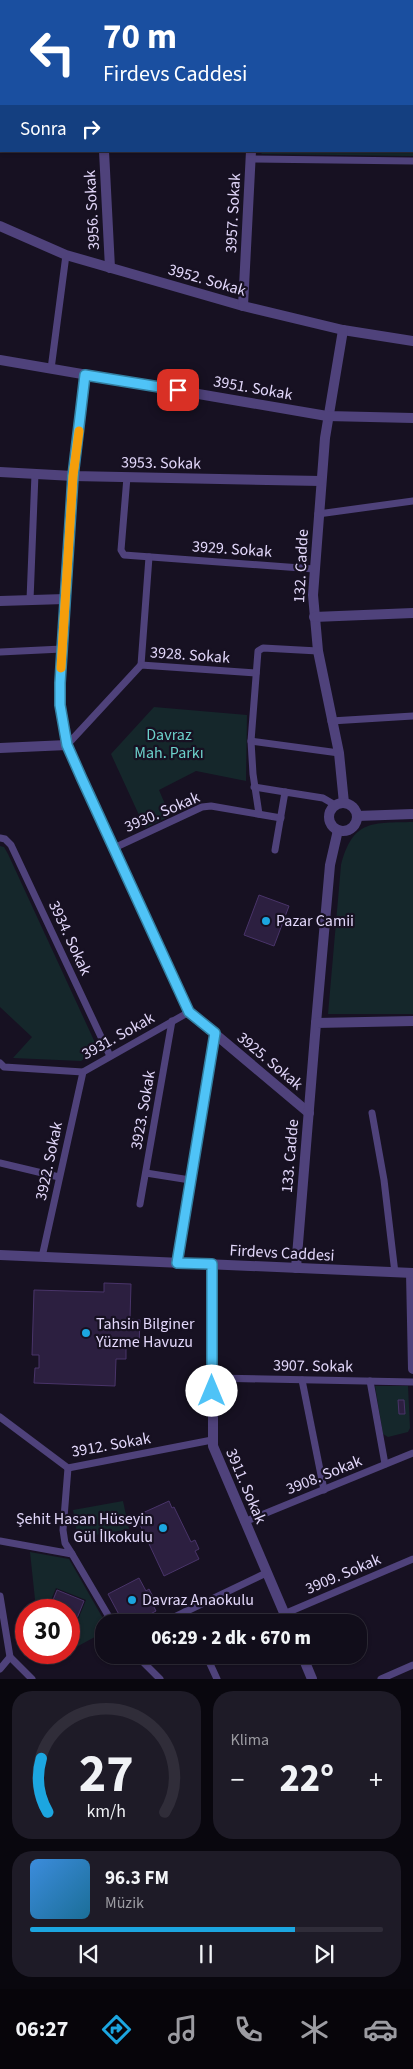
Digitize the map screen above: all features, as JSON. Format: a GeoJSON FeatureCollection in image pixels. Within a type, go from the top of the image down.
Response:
{"type":"FeatureCollection","features":[{"type":"Feature","properties":{"kind":"street","name":"3956. Sokak"},"geometry":{"type":"LineString","coordinates":[[104,152],[110,268]]}},
{"type":"Feature","properties":{"kind":"street","name":"3957. Sokak"},"geometry":{"type":"LineString","coordinates":[[244,306],[251,155]]}},
{"type":"Feature","properties":{"kind":"street","name":"3952. Sokak"},"geometry":{"type":"LineString","coordinates":[[0,226],[66,255],[244,306],[343,330],[413,341]]}},
{"type":"Feature","properties":{"kind":"street","name":"132. Cadde"},"geometry":{"type":"LineString","coordinates":[[339,804],[338,753],[318,651],[314,617],[314,569],[328,416],[343,330]]}},
{"type":"Feature","properties":{"kind":"street","name":"3951. Sokak"},"geometry":{"type":"LineString","coordinates":[[0,360],[328,416],[413,418]]}},
{"type":"Feature","properties":{"kind":"street","name":"3925. Sokak"},"geometry":{"type":"LineString","coordinates":[[85,375],[73,476],[62,648],[60,705],[67,745],[189,1012],[309,1114]]}},
{"type":"Feature","properties":{"kind":"street","name":"3953. Sokak"},"geometry":{"type":"LineString","coordinates":[[0,472],[73,476],[321,481]]}},
{"type":"Feature","properties":{"kind":"street"},"geometry":{"type":"LineString","coordinates":[[0,602],[65,599]]}},
{"type":"Feature","properties":{"kind":"street"},"geometry":{"type":"LineString","coordinates":[[314,617],[413,612]]}},
{"type":"Feature","properties":{"kind":"street"},"geometry":{"type":"LineString","coordinates":[[0,748],[67,745]]}},
{"type":"Feature","properties":{"kind":"street"},"geometry":{"type":"LineString","coordinates":[[339,804],[352,806],[357,816],[353,827],[345,831],[338,830],[332,826],[329,817],[332,808],[339,804]]}},
{"type":"Feature","properties":{"kind":"street"},"geometry":{"type":"LineString","coordinates":[[357,816],[413,814]]}},
{"type":"Feature","properties":{"kind":"street"},"geometry":{"type":"LineString","coordinates":[[338,830],[330,865],[316,1023],[413,1021]]}},
{"type":"Feature","properties":{"kind":"street","name":"133. Cadde"},"geometry":{"type":"LineString","coordinates":[[296,1268],[316,1023]]}},
{"type":"Feature","properties":{"kind":"street","name":"Firdevs Caddesi"},"geometry":{"type":"LineString","coordinates":[[0,1255],[412,1273]]}},
{"type":"Feature","properties":{"kind":"street","name":"3911. Sokak"},"geometry":{"type":"LineString","coordinates":[[212,1264],[212,1440],[214,1453],[284,1614]]}},
{"type":"Feature","properties":{"kind":"street"},"geometry":{"type":"LineString","coordinates":[[412,1273],[413,1369]]}},
{"type":"Feature","properties":{"kind":"street"},"geometry":{"type":"LineString","coordinates":[[306,1664],[312,1679]]}},
{"type":"Feature","properties":{"kind":"lane"},"geometry":{"type":"LineString","coordinates":[[251,155],[413,161]]}},
{"type":"Feature","properties":{"kind":"lane"},"geometry":{"type":"LineString","coordinates":[[51,369],[66,255]]}},
{"type":"Feature","properties":{"kind":"lane"},"geometry":{"type":"LineString","coordinates":[[30,600],[35,474]]}},
{"type":"Feature","properties":{"kind":"lane","name":"3929. Sokak"},"geometry":{"type":"LineString","coordinates":[[127,477],[121,552],[124,555],[314,569]]}},
{"type":"Feature","properties":{"kind":"lane"},"geometry":{"type":"LineString","coordinates":[[318,514],[413,501]]}},
{"type":"Feature","properties":{"kind":"lane"},"geometry":{"type":"LineString","coordinates":[[141,665],[149,557]]}},
{"type":"Feature","properties":{"kind":"lane"},"geometry":{"type":"LineString","coordinates":[[0,652],[62,648]]}},
{"type":"Feature","properties":{"kind":"lane"},"geometry":{"type":"LineString","coordinates":[[259,814],[254,787],[251,741],[258,653],[261,648],[318,651]]}},
{"type":"Feature","properties":{"kind":"lane","name":"3928. Sokak"},"geometry":{"type":"LineString","coordinates":[[67,745],[141,665],[256,673]]}},
{"type":"Feature","properties":{"kind":"lane"},"geometry":{"type":"LineString","coordinates":[[332,720],[413,716]]}},
{"type":"Feature","properties":{"kind":"lane"},"geometry":{"type":"LineString","coordinates":[[251,741],[338,753]]}},
{"type":"Feature","properties":{"kind":"lane"},"geometry":{"type":"LineString","coordinates":[[254,787],[323,798],[339,804]]}},
{"type":"Feature","properties":{"kind":"lane"},"geometry":{"type":"LineString","coordinates":[[275,850],[285,792]]}},
{"type":"Feature","properties":{"kind":"lane","name":"3930. Sokak"},"geometry":{"type":"LineString","coordinates":[[114,848],[202,806],[281,818]]}},
{"type":"Feature","properties":{"kind":"lane","name":"3934. Sokak"},"geometry":{"type":"LineString","coordinates":[[0,838],[5,838],[12,845],[110,1056]]}},
{"type":"Feature","properties":{"kind":"lane","name":"3931. Sokak"},"geometry":{"type":"LineString","coordinates":[[1,1068],[83,1072],[189,1012]]}},
{"type":"Feature","properties":{"kind":"lane","name":"3923. Sokak"},"geometry":{"type":"LineString","coordinates":[[140,1204],[172,1021]]}},
{"type":"Feature","properties":{"kind":"lane"},"geometry":{"type":"LineString","coordinates":[[177,1263],[215,1033]]}},
{"type":"Feature","properties":{"kind":"lane","name":"3922. Sokak"},"geometry":{"type":"LineString","coordinates":[[42,1257],[83,1072]]}},
{"type":"Feature","properties":{"kind":"lane"},"geometry":{"type":"LineString","coordinates":[[372,1113],[384,1180],[395,1273]]}},
{"type":"Feature","properties":{"kind":"lane"},"geometry":{"type":"LineString","coordinates":[[0,1163],[60,1177]]}},
{"type":"Feature","properties":{"kind":"lane"},"geometry":{"type":"LineString","coordinates":[[146,1173],[190,1180]]}},
{"type":"Feature","properties":{"kind":"lane","name":"3907. Sokak"},"geometry":{"type":"LineString","coordinates":[[212,1378],[413,1382]]}},
{"type":"Feature","properties":{"kind":"lane"},"geometry":{"type":"LineString","coordinates":[[302,1380],[324,1490]]}},
{"type":"Feature","properties":{"kind":"lane"},"geometry":{"type":"LineString","coordinates":[[370,1381],[385,1464]]}},
{"type":"Feature","properties":{"kind":"lane","name":"3912. Sokak"},"geometry":{"type":"LineString","coordinates":[[0,1416],[68,1468],[212,1440]]}},
{"type":"Feature","properties":{"kind":"lane","name":"3908. Sokak"},"geometry":{"type":"LineString","coordinates":[[244,1522],[413,1453]]}},
{"type":"Feature","properties":{"kind":"lane"},"geometry":{"type":"LineString","coordinates":[[68,1468],[63,1530],[65,1544],[107,1614]]}},
{"type":"Feature","properties":{"kind":"lane"},"geometry":{"type":"LineString","coordinates":[[0,1541],[72,1554]]}},
{"type":"Feature","properties":{"kind":"lane","name":"3909. Sokak"},"geometry":{"type":"LineString","coordinates":[[295,1614],[413,1559]]}},
{"type":"Feature","properties":{"kind":"lane"},"geometry":{"type":"LineString","coordinates":[[181,1614],[266,1573]]}},
{"type":"Feature","properties":{"kind":"lane"},"geometry":{"type":"LineString","coordinates":[[0,1596],[10,1658],[32,1679]]}},
{"type":"Feature","properties":{"kind":"lane"},"geometry":{"type":"LineString","coordinates":[[0,1668],[10,1658]]}},
{"type":"Feature","properties":{"kind":"lane"},"geometry":{"type":"LineString","coordinates":[[145,1664],[160,1679]]}},
{"type":"Feature","properties":{"kind":"lane"},"geometry":{"type":"LineString","coordinates":[[210,1664],[217,1679]]}},
{"type":"Feature","properties":{"kind":"lane"},"geometry":{"type":"LineString","coordinates":[[381,1679],[413,1665]]}},
{"type":"Feature","properties":{"kind":"green space"},"geometry":{"type":"Polygon","coordinates":[[[260,152],[413,152],[413,156],[262,154],[260,152]]]}},
{"type":"Feature","properties":{"kind":"green space","name":"Davraz Mah. Parkı"},"geometry":{"type":"Polygon","coordinates":[[[154,707],[247,715],[246,781],[196,771],[159,790],[170,816],[145,828],[111,754],[154,707]]]}},
{"type":"Feature","properties":{"kind":"green space"},"geometry":{"type":"Polygon","coordinates":[[[413,822],[413,1014],[328,1014],[341,865],[346,850],[352,839],[359,831],[366,827],[376,824],[413,822]]]}},
{"type":"Feature","properties":{"kind":"green space"},"geometry":{"type":"Polygon","coordinates":[[[0,846],[4,847],[8,854],[97,1047],[96,1051],[81,1061],[13,1058],[32,1037],[0,1007],[0,846]]]}},
{"type":"Feature","properties":{"kind":"green space"},"geometry":{"type":"Polygon","coordinates":[[[375,1386],[408,1386],[410,1428],[408,1432],[388,1437],[383,1434],[375,1386]]]}},
{"type":"Feature","properties":{"kind":"green space"},"geometry":{"type":"Polygon","coordinates":[[[123,1501],[129,1529],[78,1538],[73,1510],[123,1501]]]}},
{"type":"Feature","properties":{"kind":"green space"},"geometry":{"type":"Polygon","coordinates":[[[30,1552],[69,1559],[100,1614],[95,1614],[95,1637],[80,1645],[80,1615],[86,1600],[56,1588],[51,1599],[35,1599],[30,1552]]]}},
{"type":"Feature","properties":{"kind":"building","name":"Pazar Camii"},"geometry":{"type":"Polygon","coordinates":[[[259,895],[289,906],[274,946],[244,935],[259,895]]]}},
{"type":"Feature","properties":{"kind":"building","name":"Tahsin Bilginer Yüzme Havuzu"},"geometry":{"type":"Polygon","coordinates":[[[104,1283],[131,1284],[130,1319],[140,1320],[139,1346],[126,1346],[126,1359],[116,1359],[115,1386],[34,1383],[35,1368],[39,1368],[39,1355],[32,1355],[34,1290],[104,1292],[104,1283]]]}},
{"type":"Feature","properties":{"kind":"building"},"geometry":{"type":"Polygon","coordinates":[[[398,1400],[404,1400],[405,1414],[399,1414],[398,1400]]]}},
{"type":"Feature","properties":{"kind":"building","name":"Şehit Hasan Hüseyin Gül İlkokulu"},"geometry":{"type":"Polygon","coordinates":[[[169,1501],[172,1508],[174,1507],[191,1542],[195,1540],[199,1549],[195,1551],[199,1559],[164,1576],[136,1516],[169,1501]]]}},
{"type":"Feature","properties":{"kind":"building","name":"Davraz Anaokulu"},"geometry":{"type":"Polygon","coordinates":[[[139,1578],[146,1591],[149,1589],[154,1599],[151,1601],[156,1611],[150,1614],[119,1614],[108,1594],[139,1578]]]}},
{"type":"Feature","properties":{"kind":"building"},"geometry":{"type":"Polygon","coordinates":[[[57,1590],[79,1599],[53,1599],[57,1590]]]}},
{"type":"Feature","properties":{"kind":"building"},"geometry":{"type":"Polygon","coordinates":[[[80,1599],[84,1601],[80,1611],[80,1599]]]}},
{"type":"Feature","properties":{"kind":"slow traffic"},"geometry":{"type":"LineString","coordinates":[[61,668],[73,476],[79,431]]}},
{"type":"Feature","properties":{"kind":"place","name":"Pazar Camii"},"geometry":{"type":"Point","coordinates":[266,921]}},
{"type":"Feature","properties":{"kind":"place","name":"Tahsin Bilginer Yüzme Havuzu"},"geometry":{"type":"Point","coordinates":[86,1333]}},
{"type":"Feature","properties":{"kind":"place","name":"Şehit Hasan Hüseyin Gül İlkokulu"},"geometry":{"type":"Point","coordinates":[163,1528]}},
{"type":"Feature","properties":{"kind":"place","name":"Davraz Anaokulu"},"geometry":{"type":"Point","coordinates":[132,1600]}},
{"type":"Feature","properties":{"kind":"route"},"geometry":{"type":"LineString","coordinates":[[178,390],[85,375],[73,476],[60,705],[67,745],[189,1012],[215,1033],[177,1263],[212,1264],[212,1391]]}}]}
